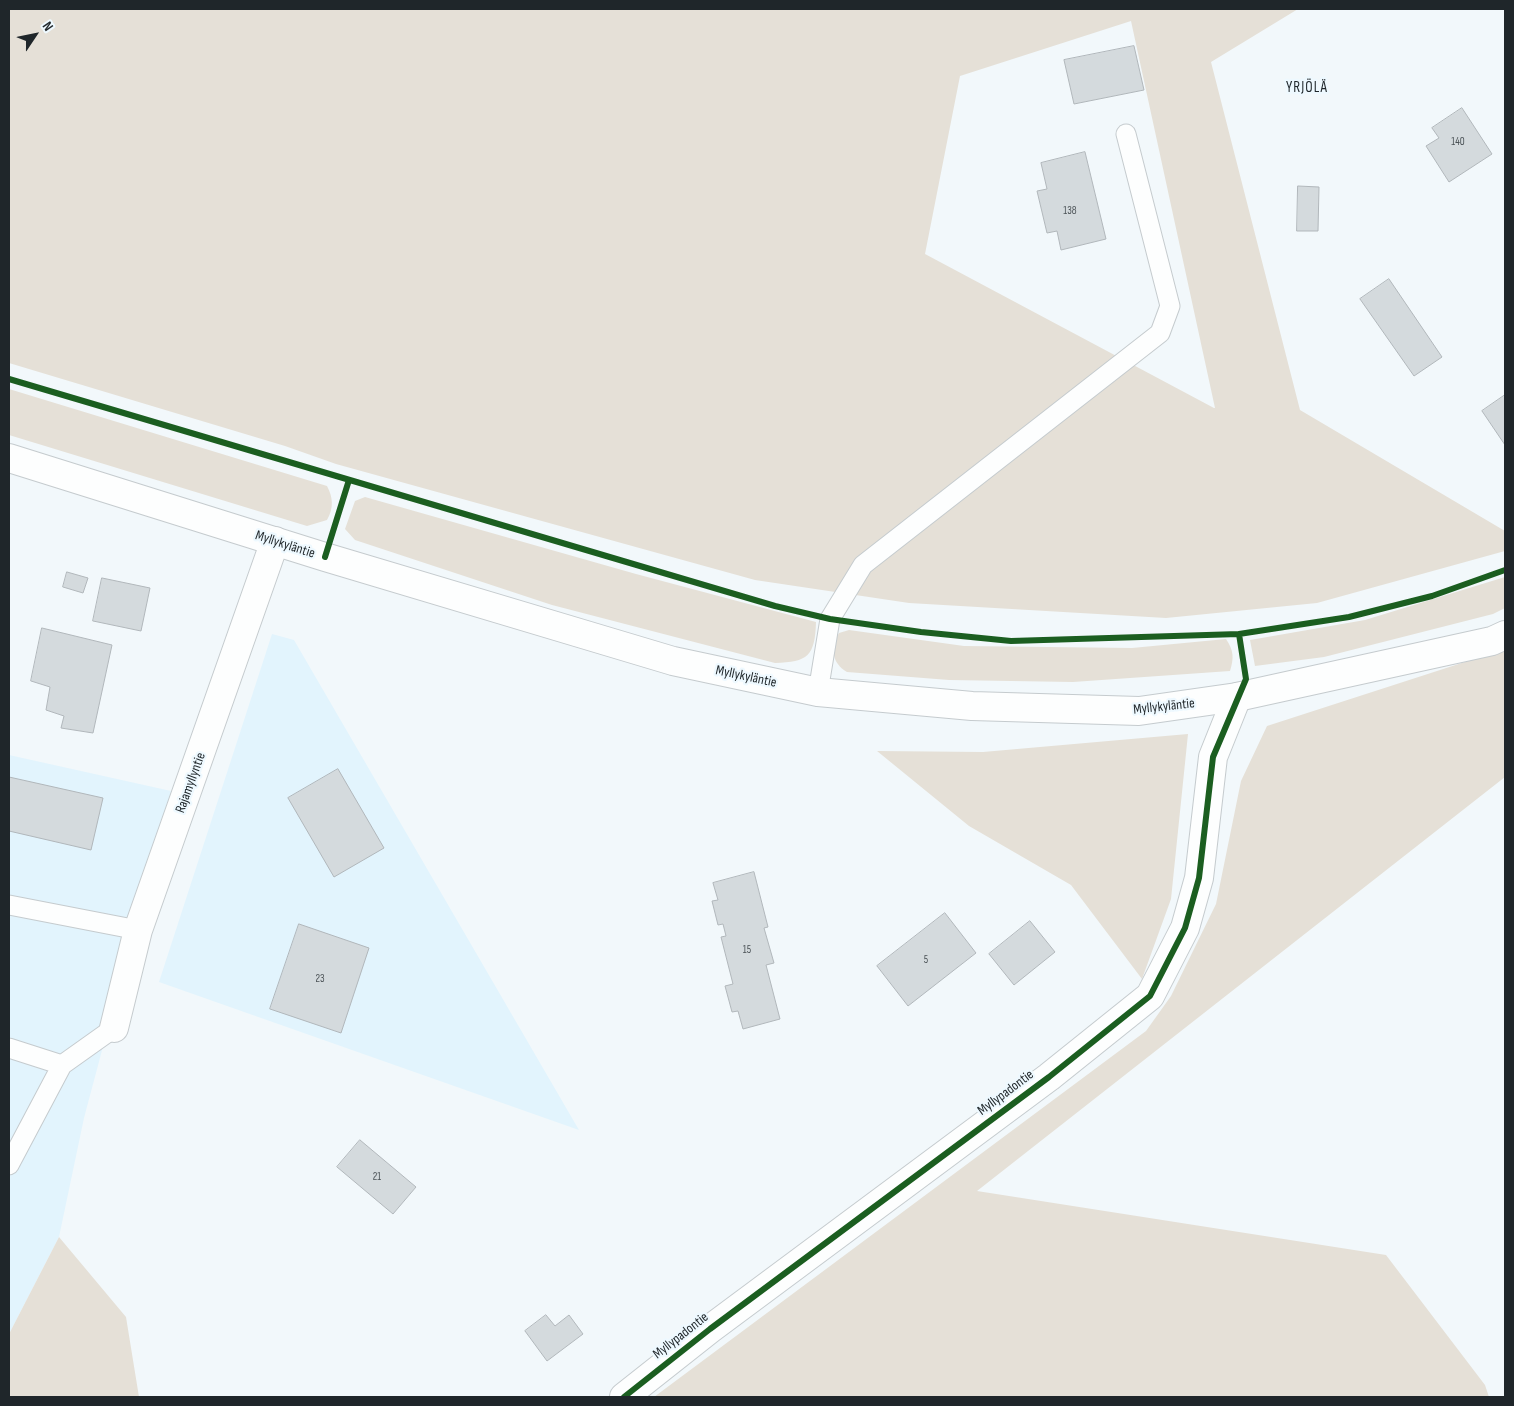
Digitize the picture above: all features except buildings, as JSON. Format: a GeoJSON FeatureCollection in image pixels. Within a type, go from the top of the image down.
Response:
{"type":"FeatureCollection","features":[{"type":"Feature","properties":{"kind":"main road","name":"Myllykyläntie"},"geometry":{"type":"LineString","coordinates":[[9,458],[275,541],[673,661],[818,692],[972,706],[1139,711],[1237,697],[1492,641],[1505,636]]}},
{"type":"Feature","properties":{"kind":"main road","name":"Rajamyllyntie"},"geometry":{"type":"LineString","coordinates":[[114,1028],[138,930],[275,541]]}},
{"type":"Feature","properties":{"kind":"main road","name":"Myllypadontie"},"geometry":{"type":"LineString","coordinates":[[624,1397],[710,1328],[1049,1077],[1150,996],[1185,928],[1199,878],[1213,757],[1237,697]]}},
{"type":"Feature","properties":{"kind":"lane"},"geometry":{"type":"LineString","coordinates":[[818,692],[830,619],[863,565],[1160,333],[1170,306],[1126,134]]}},
{"type":"Feature","properties":{"kind":"lane"},"geometry":{"type":"LineString","coordinates":[[9,905],[138,930]]}},
{"type":"Feature","properties":{"kind":"lane"},"geometry":{"type":"LineString","coordinates":[[9,1165],[62,1065],[114,1028]]}},
{"type":"Feature","properties":{"kind":"lane"},"geometry":{"type":"LineString","coordinates":[[9,1048],[62,1065]]}},
{"type":"Feature","properties":{"kind":"shaded area"},"geometry":{"type":"Polygon","coordinates":[[[9,9],[1298,9],[1211,62],[1300,410],[1505,531],[1505,551],[1317,603],[1166,618],[909,603],[755,580],[336,464],[285,446],[9,363],[9,9]],[[1131,21],[960,76],[925,254],[1215,408],[1131,21]]]}},
{"type":"Feature","properties":{"kind":"shaded area"},"geometry":{"type":"Polygon","coordinates":[[[9,389],[327,486],[331,494],[331,511],[327,520],[307,526],[9,435],[9,389]]]}},
{"type":"Feature","properties":{"kind":"shaded area"},"geometry":{"type":"Polygon","coordinates":[[[365,497],[636,574],[816,622],[814,643],[808,655],[802,659],[775,663],[552,605],[355,540],[345,529],[355,501],[365,497]]]}},
{"type":"Feature","properties":{"kind":"shaded area"},"geometry":{"type":"Polygon","coordinates":[[[1505,577],[1505,608],[1493,614],[1324,657],[1255,666],[1250,640],[1365,620],[1505,577]]]}},
{"type":"Feature","properties":{"kind":"shaded area"},"geometry":{"type":"Polygon","coordinates":[[[849,630],[964,646],[1132,648],[1226,639],[1231,647],[1233,658],[1230,671],[1073,682],[949,680],[847,672],[836,660],[834,645],[839,633],[849,630]]]}},
{"type":"Feature","properties":{"kind":"shaded area"},"geometry":{"type":"Polygon","coordinates":[[[272,634],[294,640],[579,1130],[159,982],[272,634]]]}},
{"type":"Feature","properties":{"kind":"shaded area"},"geometry":{"type":"Polygon","coordinates":[[[1505,649],[1505,777],[977,1191],[1386,1255],[1485,1385],[1489,1397],[654,1397],[1146,1031],[1171,996],[1216,904],[1241,781],[1267,726],[1505,649]]]}},
{"type":"Feature","properties":{"kind":"shaded area"},"geometry":{"type":"Polygon","coordinates":[[[1188,734],[1171,899],[1142,979],[1071,885],[969,826],[877,751],[983,752],[1188,734]]]}},
{"type":"Feature","properties":{"kind":"shaded area"},"geometry":{"type":"Polygon","coordinates":[[[9,755],[171,791],[84,1118],[59,1237],[9,1334],[9,755]]]}},
{"type":"Feature","properties":{"kind":"shaded area"},"geometry":{"type":"Polygon","coordinates":[[[59,1237],[126,1317],[139,1397],[9,1397],[9,1334],[59,1237]]]}},
{"type":"Feature","properties":{"kind":"cycle path"},"geometry":{"type":"LineString","coordinates":[[9,379],[775,606],[830,619],[921,632],[1011,641],[1239,634],[1349,617],[1432,596],[1505,570]]}},
{"type":"Feature","properties":{"kind":"cycle path"},"geometry":{"type":"LineString","coordinates":[[325,557],[349,480]]}},
{"type":"Feature","properties":{"kind":"cycle path"},"geometry":{"type":"LineString","coordinates":[[624,1397],[710,1329],[1049,1077],[1150,996],[1185,928],[1199,878],[1213,757],[1246,679],[1239,634]]}},
{"type":"Feature","properties":{"kind":"district","name":"YRJÖLÄ"},"geometry":{"type":"Point","coordinates":[1307,88]}}]}
